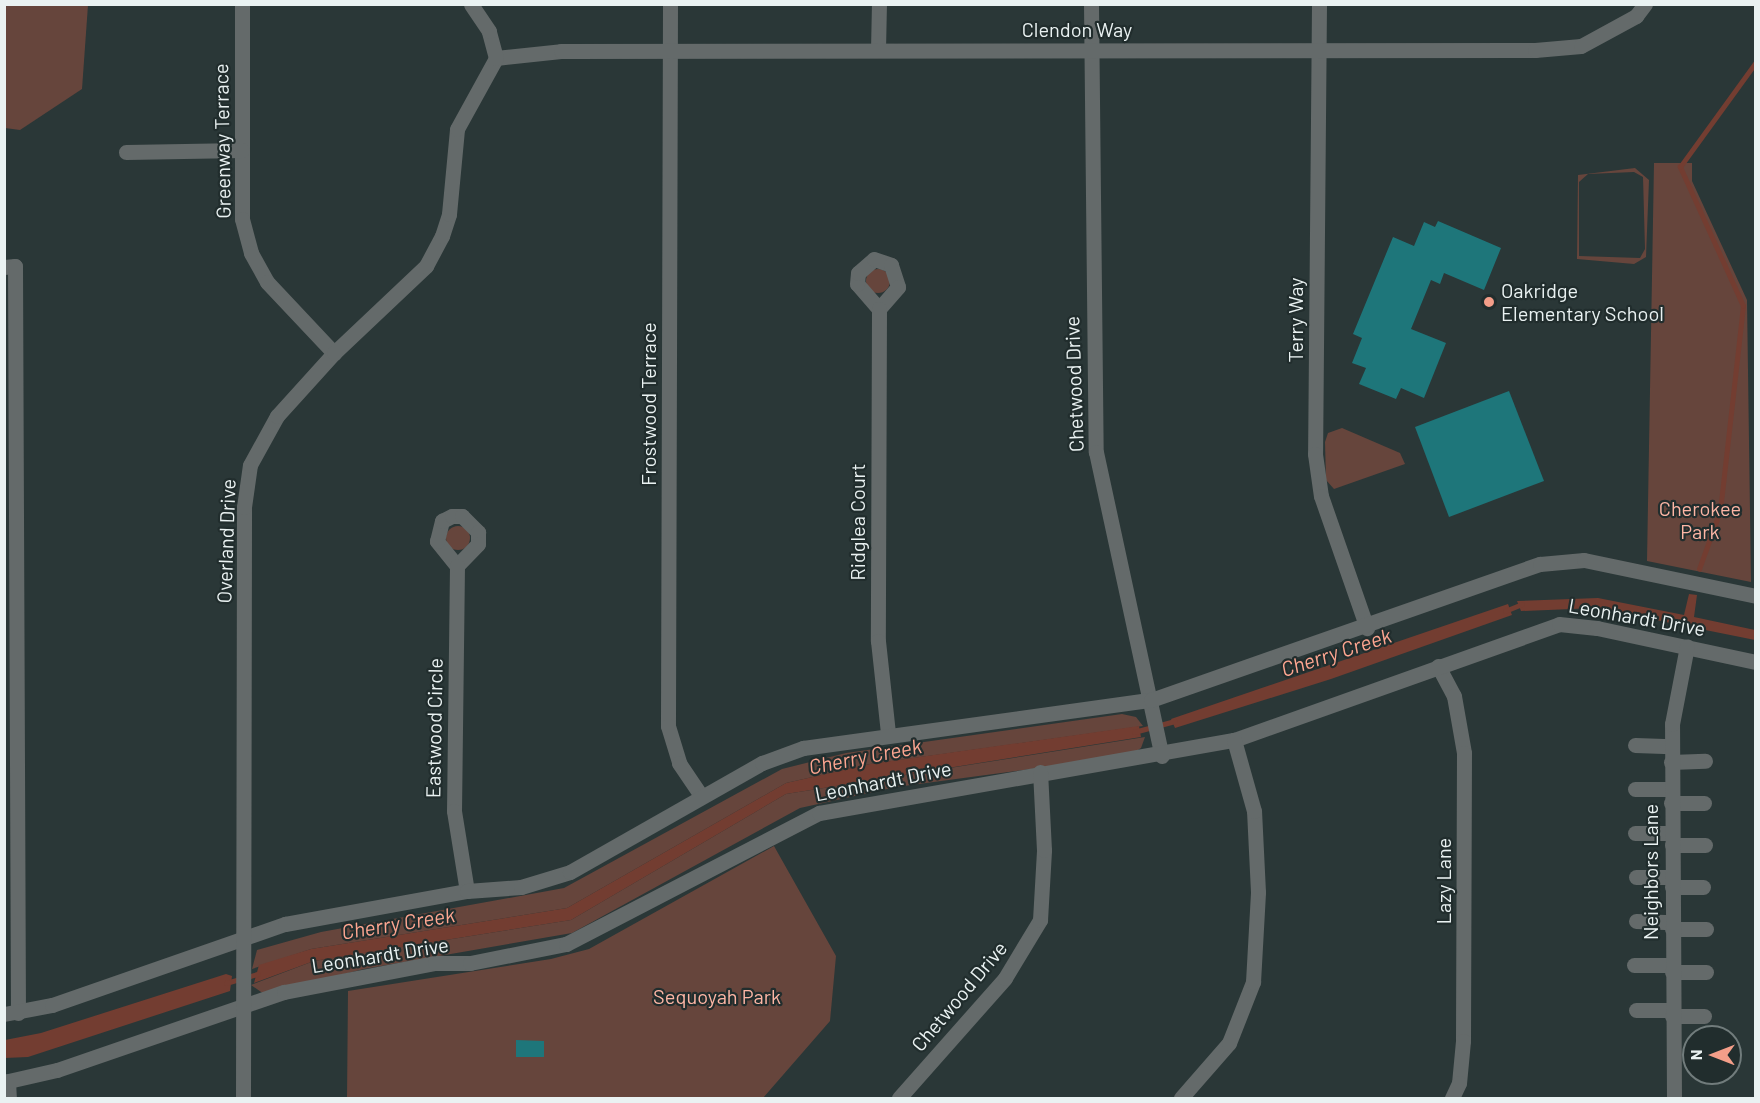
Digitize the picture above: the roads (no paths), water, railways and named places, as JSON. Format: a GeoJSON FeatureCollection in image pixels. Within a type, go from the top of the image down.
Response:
{"type":"FeatureCollection","features":[{"type":"Feature","properties":{"kind":"street","name":"Greenway Terrace"},"geometry":{"type":"LineString","coordinates":[[242,4],[242,219],[251,253],[267,282],[334,353]]}},
{"type":"Feature","properties":{"kind":"street"},"geometry":{"type":"LineString","coordinates":[[471,4],[489,31],[496,58]]}},
{"type":"Feature","properties":{"kind":"street","name":"Frostwood Terrace"},"geometry":{"type":"LineString","coordinates":[[670,4],[668,726],[679,763],[701,796]]}},
{"type":"Feature","properties":{"kind":"street"},"geometry":{"type":"LineString","coordinates":[[878,50],[879,4]]}},
{"type":"Feature","properties":{"kind":"street","name":"Chetwood Drive"},"geometry":{"type":"LineString","coordinates":[[1090,4],[1094,431],[1162,756]]}},
{"type":"Feature","properties":{"kind":"street","name":"Terry Way"},"geometry":{"type":"LineString","coordinates":[[1319,4],[1315,454],[1321,496],[1367,628]]}},
{"type":"Feature","properties":{"kind":"street","name":"Clendon Way"},"geometry":{"type":"LineString","coordinates":[[496,58],[561,51],[670,53],[878,50],[1319,51],[1581,46],[1636,16],[1646,4]]}},
{"type":"Feature","properties":{"kind":"street","name":"Overland Drive"},"geometry":{"type":"LineString","coordinates":[[243,1098],[244,507],[250,465],[277,416],[334,353],[426,266],[442,236],[449,214],[457,129],[496,58]]}},
{"type":"Feature","properties":{"kind":"street"},"geometry":{"type":"LineString","coordinates":[[126,152],[242,150]]}},
{"type":"Feature","properties":{"kind":"street"},"geometry":{"type":"LineString","coordinates":[[10,266],[11,1013]]}},
{"type":"Feature","properties":{"kind":"street","name":"Ridglea Court"},"geometry":{"type":"LineString","coordinates":[[879,309],[878,641],[888,733]]}},
{"type":"Feature","properties":{"kind":"street","name":"Leonhardt Drive"},"geometry":{"type":"LineString","coordinates":[[11,1013],[243,940],[285,924],[467,891],[520,887],[570,872],[762,763],[803,748],[888,733],[1151,700],[1367,628],[1540,564],[1584,560],[1755,596]]}},
{"type":"Feature","properties":{"kind":"street","name":"Eastwood Circle"},"geometry":{"type":"LineString","coordinates":[[457,566],[454,811],[467,891]]}},
{"type":"Feature","properties":{"kind":"street","name":"Leonhardt Drive"},"geometry":{"type":"LineString","coordinates":[[6,1082],[57,1070],[284,992],[435,963],[470,963],[566,944],[819,813],[1040,772],[1162,756],[1234,740],[1559,624],[1687,646],[1755,662]]}},
{"type":"Feature","properties":{"kind":"street","name":"Neighbors Lane"},"geometry":{"type":"LineString","coordinates":[[1674,1098],[1671,754],[1687,646]]}},
{"type":"Feature","properties":{"kind":"street","name":"Lazy Lane"},"geometry":{"type":"LineString","coordinates":[[1438,666],[1454,696],[1464,753],[1463,1041],[1459,1083],[1452,1098]]}},
{"type":"Feature","properties":{"kind":"street"},"geometry":{"type":"LineString","coordinates":[[1181,1098],[1229,1043],[1253,981],[1258,892],[1254,811],[1234,740]]}},
{"type":"Feature","properties":{"kind":"street"},"geometry":{"type":"LineString","coordinates":[[1635,745],[1705,761]]}},
{"type":"Feature","properties":{"kind":"street","name":"Chetwood Drive"},"geometry":{"type":"LineString","coordinates":[[899,1098],[1005,978],[1041,920],[1044,850],[1040,772]]}},
{"type":"Feature","properties":{"kind":"street"},"geometry":{"type":"LineString","coordinates":[[1635,789],[1704,803]]}},
{"type":"Feature","properties":{"kind":"street"},"geometry":{"type":"LineString","coordinates":[[1635,833],[1706,845]]}},
{"type":"Feature","properties":{"kind":"street"},"geometry":{"type":"LineString","coordinates":[[1636,877],[1703,887]]}},
{"type":"Feature","properties":{"kind":"street"},"geometry":{"type":"LineString","coordinates":[[1636,921],[1706,929]]}},
{"type":"Feature","properties":{"kind":"street"},"geometry":{"type":"LineString","coordinates":[[1634,965],[1706,972]]}},
{"type":"Feature","properties":{"kind":"street"},"geometry":{"type":"LineString","coordinates":[[1636,1010],[1704,1016]]}},
{"type":"Feature","properties":{"kind":"street"},"geometry":{"type":"LineString","coordinates":[[6,1082],[9,1098]]}},
{"type":"Feature","properties":{"kind":"waterway"},"geometry":{"type":"LineString","coordinates":[[1699,569],[1720,511],[1743,306],[1680,167],[1756,62]]}},
{"type":"Feature","properties":{"kind":"waterway","name":"Cherry Creek"},"geometry":{"type":"LineString","coordinates":[[1505,611],[1522,604]]}},
{"type":"Feature","properties":{"kind":"waterway","name":"Cherry Creek"},"geometry":{"type":"LineString","coordinates":[[1134,732],[1175,721]]}},
{"type":"Feature","properties":{"kind":"waterway","name":"Cherry Creek"},"geometry":{"type":"LineString","coordinates":[[226,983],[258,974]]}},
{"type":"Feature","properties":{"kind":"place","name":"Oakridge Elementary School"},"geometry":{"type":"Point","coordinates":[1489,302]}},
{"type":"Feature","properties":{"kind":"park label","name":"Cherokee Park"},"geometry":{"type":"Point","coordinates":[1700,520]}},
{"type":"Feature","properties":{"kind":"park label","name":"Sequoyah Park"},"geometry":{"type":"Point","coordinates":[717,996]}}]}
